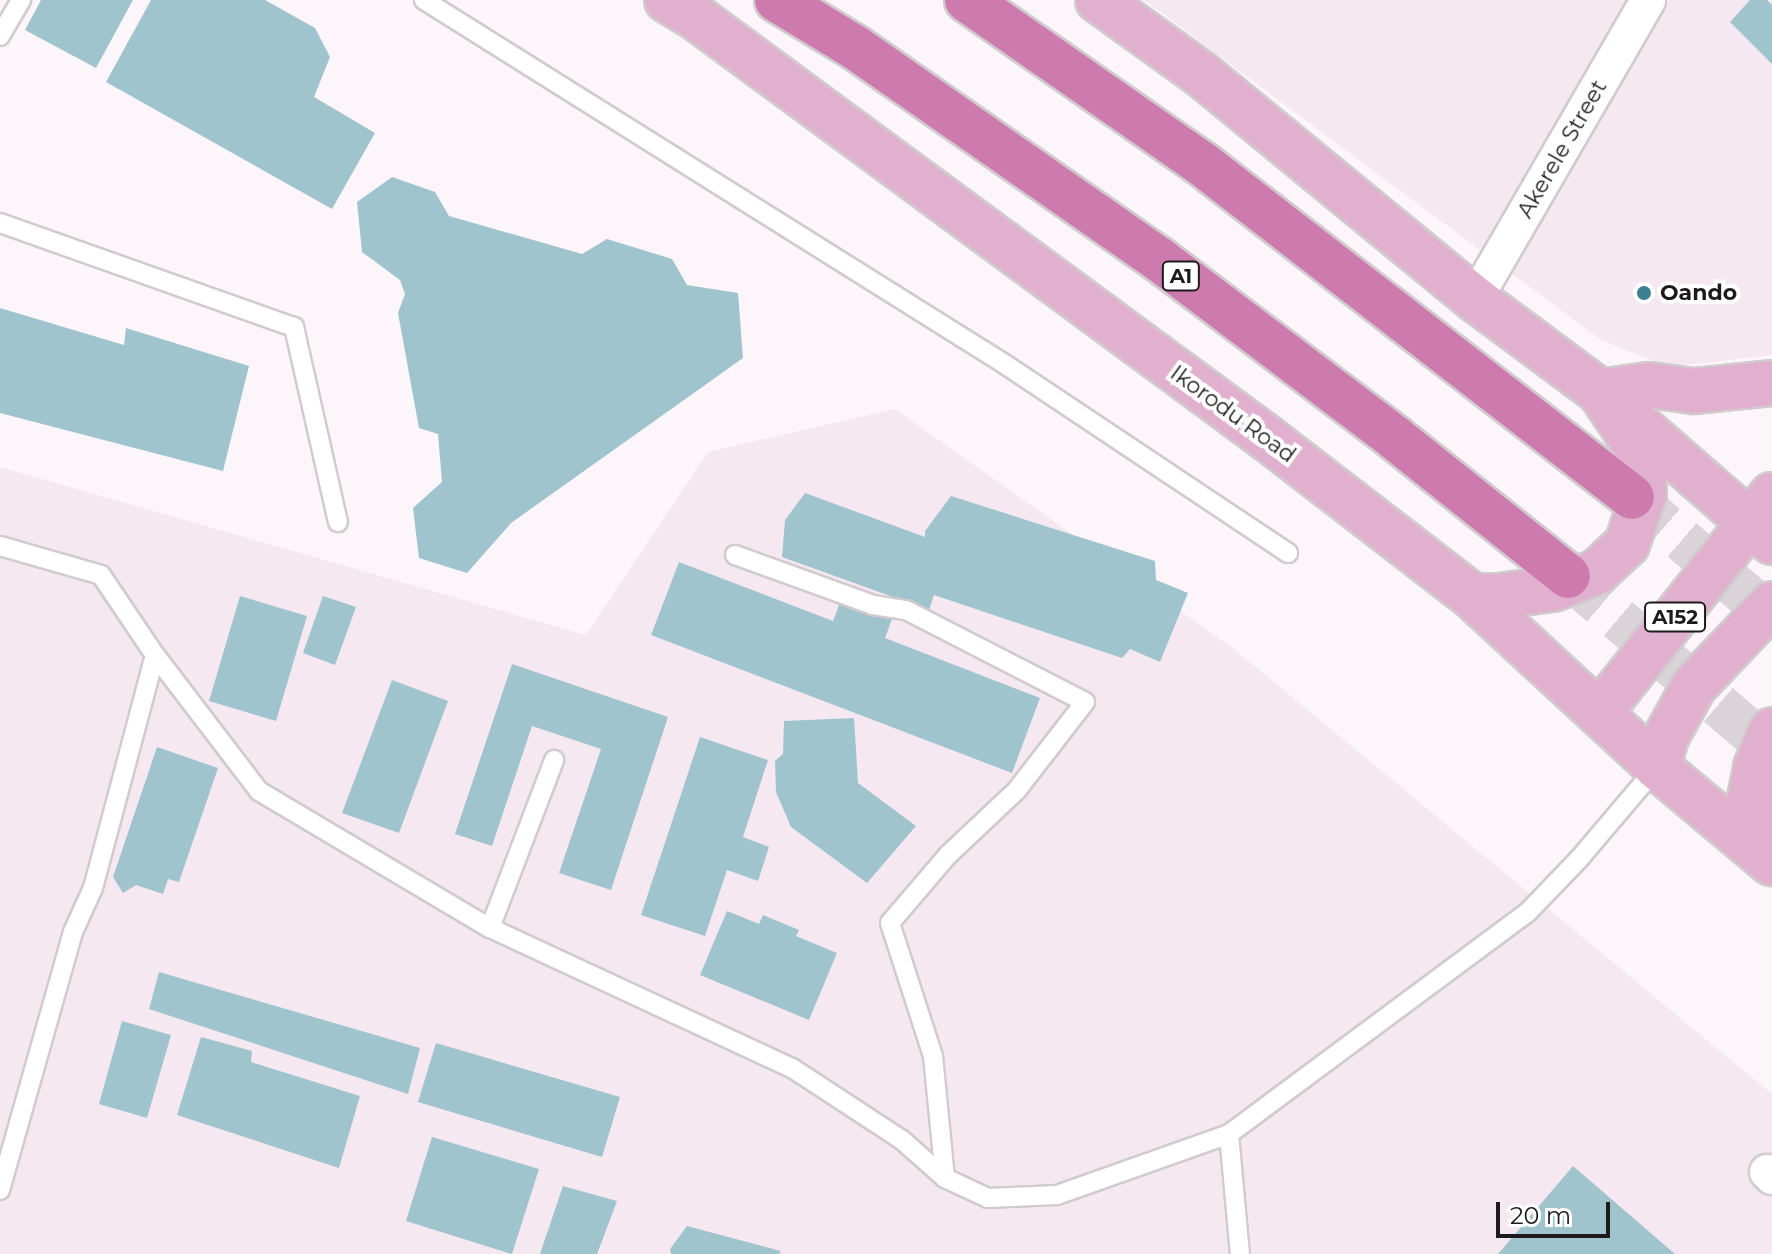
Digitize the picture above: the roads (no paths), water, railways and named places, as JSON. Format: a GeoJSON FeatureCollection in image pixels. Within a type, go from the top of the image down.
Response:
{"type":"FeatureCollection","features":[{"type":"Feature","properties":{"kind":"highway","name":"A1"},"geometry":{"type":"LineString","coordinates":[[777,0],[856,48],[1160,260],[1395,438],[1568,576]]}},
{"type":"Feature","properties":{"kind":"highway"},"geometry":{"type":"LineString","coordinates":[[967,0],[1201,163],[1632,497]]}},
{"type":"Feature","properties":{"kind":"main road","name":"Ikorodu Road"},"geometry":{"type":"LineString","coordinates":[[667,0],[694,16],[1267,438],[1472,596],[1657,767],[1772,862]]}},
{"type":"Feature","properties":{"kind":"main road"},"geometry":{"type":"LineString","coordinates":[[1098,0],[1201,74],[1475,299],[1765,520]]}},
{"type":"Feature","properties":{"kind":"main road"},"geometry":{"type":"LineString","coordinates":[[1600,392],[1649,385],[1694,391],[1772,383]]}},
{"type":"Feature","properties":{"kind":"main road"},"geometry":{"type":"LineString","coordinates":[[1472,596],[1553,589],[1597,572],[1627,544],[1644,494],[1644,467],[1629,435],[1600,392]]}},
{"type":"Feature","properties":{"kind":"main road","name":"A152"},"geometry":{"type":"LineString","coordinates":[[1600,712],[1765,520]]}},
{"type":"Feature","properties":{"kind":"main road","name":"A152"},"geometry":{"type":"LineString","coordinates":[[1657,767],[1666,737],[1694,686],[1772,604]]}},
{"type":"Feature","properties":{"kind":"main road"},"geometry":{"type":"LineString","coordinates":[[1772,730],[1756,767],[1750,799],[1754,827],[1772,862]]}},
{"type":"Feature","properties":{"kind":"street","name":"Akerele Street"},"geometry":{"type":"LineString","coordinates":[[1475,299],[1648,0]]}},
{"type":"Feature","properties":{"kind":"lane"},"geometry":{"type":"LineString","coordinates":[[0,36],[21,0]]}},
{"type":"Feature","properties":{"kind":"lane"},"geometry":{"type":"LineString","coordinates":[[424,0],[1006,365],[1288,553]]}},
{"type":"Feature","properties":{"kind":"lane"},"geometry":{"type":"LineString","coordinates":[[0,223],[294,327],[338,522]]}},
{"type":"Feature","properties":{"kind":"lane"},"geometry":{"type":"LineString","coordinates":[[0,546],[101,575],[155,655],[259,791],[490,928],[792,1068],[902,1140],[945,1178],[988,1198],[1057,1195],[1229,1134],[1527,913],[1579,859],[1657,767]]}},
{"type":"Feature","properties":{"kind":"lane"},"geometry":{"type":"LineString","coordinates":[[735,555],[873,605],[906,610],[1085,702],[1017,790],[948,855],[890,923],[933,1056],[945,1178]]}},
{"type":"Feature","properties":{"kind":"lane"},"geometry":{"type":"LineString","coordinates":[[0,1190],[73,932],[93,888],[155,655]]}},
{"type":"Feature","properties":{"kind":"lane"},"geometry":{"type":"LineString","coordinates":[[490,928],[554,760]]}},
{"type":"Feature","properties":{"kind":"lane"},"geometry":{"type":"LineString","coordinates":[[1229,1134],[1240,1254]]}},
{"type":"Feature","properties":{"kind":"tunnel"},"geometry":{"type":"LineString","coordinates":[[1632,497],[1772,617]]}},
{"type":"Feature","properties":{"kind":"tunnel"},"geometry":{"type":"LineString","coordinates":[[1568,576],[1772,751]]}},
{"type":"Feature","properties":{"kind":"place","name":"Oando"},"geometry":{"type":"Point","coordinates":[1644,293]}}]}
